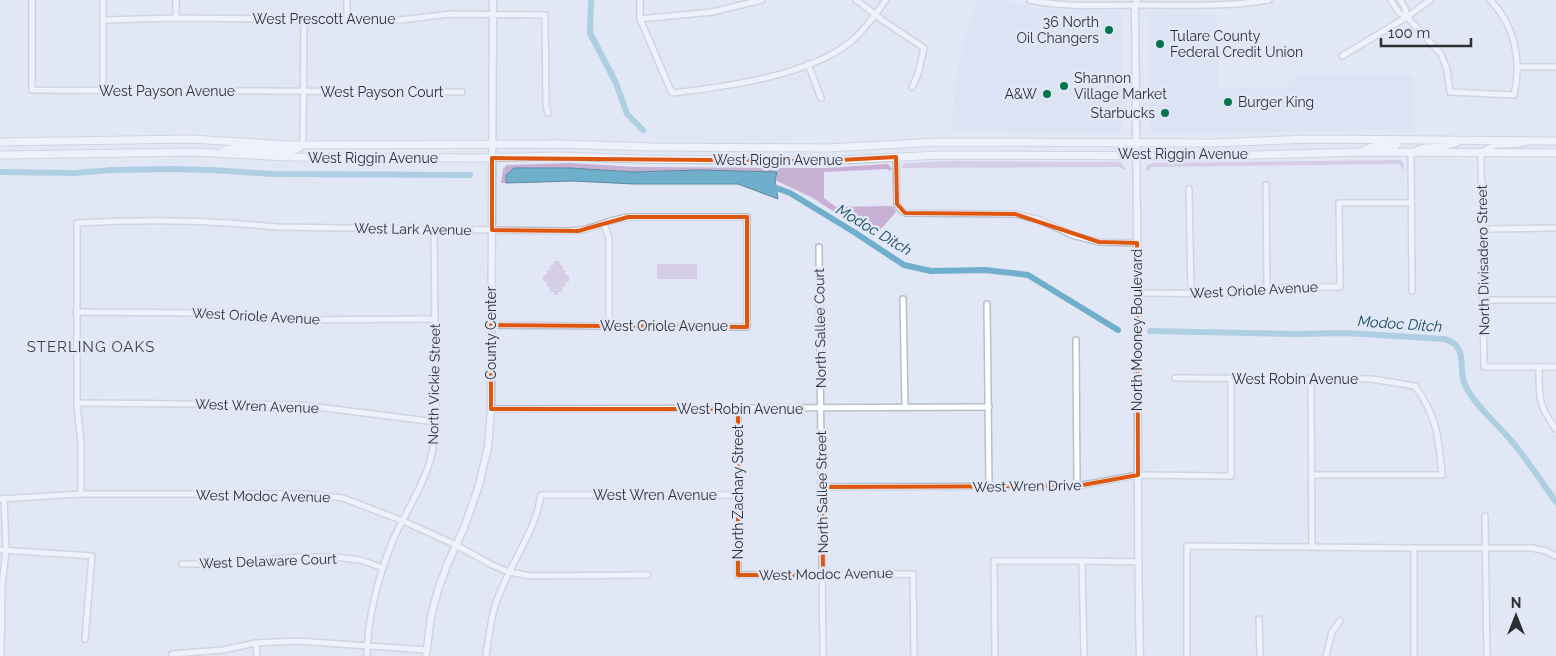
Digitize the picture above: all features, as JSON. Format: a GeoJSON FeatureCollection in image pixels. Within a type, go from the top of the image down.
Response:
{"type":"FeatureCollection","features":[{"type":"Feature","properties":{"kind":"main road","name":"West Riggin Avenue"},"geometry":{"type":"LineString","coordinates":[[0,142],[190,140],[303,145],[574,144],[652,147],[828,148],[939,142],[1213,143],[1309,139],[1556,141]]}},
{"type":"Feature","properties":{"kind":"main road"},"geometry":{"type":"LineString","coordinates":[[1363,152],[1368,148],[1396,145],[1398,140]]}},
{"type":"Feature","properties":{"kind":"main road"},"geometry":{"type":"LineString","coordinates":[[219,153],[234,148],[293,151],[303,145]]}},
{"type":"Feature","properties":{"kind":"main road","name":"West Riggin Avenue"},"geometry":{"type":"LineString","coordinates":[[0,155],[127,152],[219,153],[290,157],[492,158],[561,156],[639,160],[829,160],[940,155],[1211,156],[1363,152],[1556,153]]}},
{"type":"Feature","properties":{"kind":"street","name":"West Payson Avenue"},"geometry":{"type":"LineString","coordinates":[[32,0],[32,90],[303,92]]}},
{"type":"Feature","properties":{"kind":"street"},"geometry":{"type":"LineString","coordinates":[[103,0],[103,91]]}},
{"type":"Feature","properties":{"kind":"street"},"geometry":{"type":"LineString","coordinates":[[176,0],[176,18]]}},
{"type":"Feature","properties":{"kind":"street"},"geometry":{"type":"LineString","coordinates":[[347,0],[347,20]]}},
{"type":"Feature","properties":{"kind":"street","name":"County Center"},"geometry":{"type":"LineString","coordinates":[[426,653],[430,616],[447,564],[479,485],[488,447],[491,409],[493,0]]}},
{"type":"Feature","properties":{"kind":"street"},"geometry":{"type":"LineString","coordinates":[[640,0],[640,19],[672,93],[742,83],[808,64],[840,48],[856,37],[886,0]]}},
{"type":"Feature","properties":{"kind":"street"},"geometry":{"type":"LineString","coordinates":[[640,19],[712,12],[762,0]]}},
{"type":"Feature","properties":{"kind":"street"},"geometry":{"type":"LineString","coordinates":[[856,0],[924,48],[918,74],[912,88]]}},
{"type":"Feature","properties":{"kind":"street"},"geometry":{"type":"LineString","coordinates":[[1030,0],[1046,4],[1135,2],[1220,5],[1269,0]]}},
{"type":"Feature","properties":{"kind":"street"},"geometry":{"type":"LineString","coordinates":[[1391,0],[1399,13],[1407,17],[1443,58],[1448,73],[1450,92],[1514,95],[1518,67],[1516,48],[1504,18],[1490,0]]}},
{"type":"Feature","properties":{"kind":"street"},"geometry":{"type":"LineString","coordinates":[[1400,0],[1405,8],[1407,17]]}},
{"type":"Feature","properties":{"kind":"street"},"geometry":{"type":"LineString","coordinates":[[1342,56],[1407,17],[1430,0]]}},
{"type":"Feature","properties":{"kind":"street","name":"North Mooney Boulevard"},"geometry":{"type":"LineString","coordinates":[[1135,2],[1140,656]]}},
{"type":"Feature","properties":{"kind":"street","name":"West Prescott Avenue"},"geometry":{"type":"LineString","coordinates":[[103,20],[176,18],[400,20],[450,14],[545,15],[546,106],[548,113]]}},
{"type":"Feature","properties":{"kind":"street"},"geometry":{"type":"LineString","coordinates":[[303,145],[304,20]]}},
{"type":"Feature","properties":{"kind":"street"},"geometry":{"type":"LineString","coordinates":[[808,64],[821,98]]}},
{"type":"Feature","properties":{"kind":"street"},"geometry":{"type":"LineString","coordinates":[[1518,67],[1556,68]]}},
{"type":"Feature","properties":{"kind":"street","name":"West Payson Court"},"geometry":{"type":"LineString","coordinates":[[303,92],[462,92]]}},
{"type":"Feature","properties":{"kind":"street"},"geometry":{"type":"LineString","coordinates":[[1412,291],[1411,153],[1421,147],[1444,147],[1462,141]]}},
{"type":"Feature","properties":{"kind":"street"},"geometry":{"type":"LineString","coordinates":[[1481,153],[1497,144],[1521,144],[1530,141]]}},
{"type":"Feature","properties":{"kind":"street","name":"North Divisadero Street"},"geometry":{"type":"LineString","coordinates":[[1481,153],[1484,367],[1539,367]]}},
{"type":"Feature","properties":{"kind":"street"},"geometry":{"type":"LineString","coordinates":[[896,157],[897,204],[905,212],[1016,214],[1040,220],[1072,235],[1098,242],[1137,242]]}},
{"type":"Feature","properties":{"kind":"street"},"geometry":{"type":"LineString","coordinates":[[1266,185],[1267,289]]}},
{"type":"Feature","properties":{"kind":"street"},"geometry":{"type":"LineString","coordinates":[[1189,189],[1191,294]]}},
{"type":"Feature","properties":{"kind":"street","name":"West Oriole Avenue"},"geometry":{"type":"LineString","coordinates":[[1138,293],[1237,294],[1286,287],[1340,287],[1339,203],[1411,203]]}},
{"type":"Feature","properties":{"kind":"street","name":"West Lark Avenue"},"geometry":{"type":"LineString","coordinates":[[76,312],[77,223],[105,221],[232,223],[276,227],[578,231],[604,224],[611,220],[628,217],[747,217],[747,326]]}},
{"type":"Feature","properties":{"kind":"street"},"geometry":{"type":"LineString","coordinates":[[604,224],[609,238],[609,326]]}},
{"type":"Feature","properties":{"kind":"street"},"geometry":{"type":"LineString","coordinates":[[1482,229],[1556,228]]}},
{"type":"Feature","properties":{"kind":"street","name":"North Vickie Street"},"geometry":{"type":"LineString","coordinates":[[367,656],[371,617],[383,568],[394,540],[421,485],[432,453],[436,422],[434,230]]}},
{"type":"Feature","properties":{"kind":"street","name":"North Sallee Court"},"geometry":{"type":"LineString","coordinates":[[819,247],[821,408]]}},
{"type":"Feature","properties":{"kind":"street"},"geometry":{"type":"LineString","coordinates":[[903,299],[905,407]]}},
{"type":"Feature","properties":{"kind":"street"},"geometry":{"type":"LineString","coordinates":[[1484,300],[1556,300]]}},
{"type":"Feature","properties":{"kind":"street"},"geometry":{"type":"LineString","coordinates":[[988,304],[989,487]]}},
{"type":"Feature","properties":{"kind":"street"},"geometry":{"type":"LineString","coordinates":[[76,312],[81,494]]}},
{"type":"Feature","properties":{"kind":"street","name":"West Oriole Avenue"},"geometry":{"type":"LineString","coordinates":[[76,312],[206,313],[276,320],[435,319]]}},
{"type":"Feature","properties":{"kind":"street","name":"West Oriole Avenue"},"geometry":{"type":"LineString","coordinates":[[490,325],[747,326]]}},
{"type":"Feature","properties":{"kind":"street"},"geometry":{"type":"LineString","coordinates":[[1076,340],[1077,486]]}},
{"type":"Feature","properties":{"kind":"street"},"geometry":{"type":"LineString","coordinates":[[1556,367],[1539,367],[1540,401],[1543,411],[1556,429]]}},
{"type":"Feature","properties":{"kind":"street","name":"West Robin Avenue"},"geometry":{"type":"LineString","coordinates":[[1175,378],[1372,379],[1415,386],[1427,403],[1438,435],[1442,475],[1312,475]]}},
{"type":"Feature","properties":{"kind":"street","name":"West Wren Drive"},"geometry":{"type":"LineString","coordinates":[[822,487],[1077,486],[1138,475],[1231,476],[1232,379]]}},
{"type":"Feature","properties":{"kind":"street"},"geometry":{"type":"LineString","coordinates":[[1311,379],[1312,547]]}},
{"type":"Feature","properties":{"kind":"street","name":"West Wren Avenue"},"geometry":{"type":"LineString","coordinates":[[77,403],[301,405],[436,422]]}},
{"type":"Feature","properties":{"kind":"street","name":"West Robin Avenue"},"geometry":{"type":"LineString","coordinates":[[491,409],[989,407]]}},
{"type":"Feature","properties":{"kind":"street","name":"North Sallee Street"},"geometry":{"type":"LineString","coordinates":[[821,408],[823,575]]}},
{"type":"Feature","properties":{"kind":"street","name":"North Zachary Street"},"geometry":{"type":"LineString","coordinates":[[738,409],[738,575]]}},
{"type":"Feature","properties":{"kind":"street","name":"West Modoc Avenue"},"geometry":{"type":"LineString","coordinates":[[2,498],[81,494],[306,494],[343,498],[403,521],[509,572],[531,576],[648,575]]}},
{"type":"Feature","properties":{"kind":"street","name":"West Wren Avenue"},"geometry":{"type":"LineString","coordinates":[[509,572],[525,544],[541,495],[739,495]]}},
{"type":"Feature","properties":{"kind":"street"},"geometry":{"type":"LineString","coordinates":[[1,656],[2,498]]}},
{"type":"Feature","properties":{"kind":"street"},"geometry":{"type":"LineString","coordinates":[[1485,516],[1487,656]]}},
{"type":"Feature","properties":{"kind":"street"},"geometry":{"type":"LineString","coordinates":[[1187,656],[1187,546],[1532,548],[1546,551],[1556,556]]}},
{"type":"Feature","properties":{"kind":"street"},"geometry":{"type":"LineString","coordinates":[[1414,548],[1414,656]]}},
{"type":"Feature","properties":{"kind":"street"},"geometry":{"type":"LineString","coordinates":[[3,550],[92,556],[85,639]]}},
{"type":"Feature","properties":{"kind":"street","name":"West Delaware Court"},"geometry":{"type":"LineString","coordinates":[[182,564],[220,564],[298,557],[334,557],[361,560],[383,568]]}},
{"type":"Feature","properties":{"kind":"street"},"geometry":{"type":"LineString","coordinates":[[995,656],[994,561],[1082,560],[1138,562]]}},
{"type":"Feature","properties":{"kind":"street"},"geometry":{"type":"LineString","coordinates":[[1082,560],[1084,656]]}},
{"type":"Feature","properties":{"kind":"street"},"geometry":{"type":"LineString","coordinates":[[486,656],[490,626],[498,596],[509,572]]}},
{"type":"Feature","properties":{"kind":"street","name":"West Modoc Avenue"},"geometry":{"type":"LineString","coordinates":[[738,575],[913,574],[914,656]]}},
{"type":"Feature","properties":{"kind":"street"},"geometry":{"type":"LineString","coordinates":[[823,575],[823,656]]}},
{"type":"Feature","properties":{"kind":"street"},"geometry":{"type":"LineString","coordinates":[[1259,619],[1260,656]]}},
{"type":"Feature","properties":{"kind":"street"},"geometry":{"type":"LineString","coordinates":[[1326,656],[1332,632],[1340,621]]}},
{"type":"Feature","properties":{"kind":"street"},"geometry":{"type":"LineString","coordinates":[[172,655],[223,650],[256,643],[297,641],[367,646],[426,653]]}},
{"type":"Feature","properties":{"kind":"street"},"geometry":{"type":"LineString","coordinates":[[256,643],[258,656]]}},
{"type":"Feature","properties":{"kind":"highlighted area"},"geometry":{"type":"Polygon","coordinates":[[[896,157],[897,204],[905,213],[1015,214],[1099,242],[1137,243],[1138,475],[1077,486],[822,487],[823,575],[738,575],[738,409],[491,409],[491,325],[747,327],[747,217],[628,217],[578,231],[492,230],[492,158],[822,161],[896,157]]]}},
{"type":"Feature","properties":{"kind":"shaded area"},"geometry":{"type":"Polygon","coordinates":[[[978,0],[1001,0],[1053,10],[1119,11],[1122,15],[1122,130],[1119,133],[952,131],[959,62],[978,0]]]}},
{"type":"Feature","properties":{"kind":"shaded area"},"geometry":{"type":"Polygon","coordinates":[[[1152,12],[1217,13],[1218,88],[1285,88],[1300,74],[1413,75],[1413,129],[1332,132],[1154,133],[1150,130],[1149,15],[1152,12]]]}},
{"type":"Feature","properties":{"kind":"shaded area"},"geometry":{"type":"Polygon","coordinates":[[[1400,160],[1403,162],[1404,169],[1399,164],[1152,167],[1146,172],[1147,165],[1153,163],[1400,160]]]}},
{"type":"Feature","properties":{"kind":"shaded area"},"geometry":{"type":"Polygon","coordinates":[[[952,161],[1118,162],[1126,169],[1120,167],[902,168],[902,165],[906,163],[952,161]]]}},
{"type":"Feature","properties":{"kind":"shaded area"},"geometry":{"type":"Polygon","coordinates":[[[570,163],[634,167],[824,168],[887,164],[892,169],[889,171],[888,169],[824,172],[824,198],[836,207],[893,206],[896,212],[874,237],[811,197],[775,180],[777,172],[699,170],[633,172],[570,168],[506,175],[506,183],[501,183],[503,169],[507,165],[570,163]]]}},
{"type":"Feature","properties":{"kind":"shaded area"},"geometry":{"type":"Polygon","coordinates":[[[554,261],[559,261],[560,265],[563,265],[565,275],[569,275],[569,282],[565,282],[565,287],[562,287],[562,292],[558,292],[558,295],[550,292],[547,282],[543,281],[543,275],[547,275],[547,270],[550,270],[550,265],[554,265],[554,261]]]}},
{"type":"Feature","properties":{"kind":"shaded area"},"geometry":{"type":"Polygon","coordinates":[[[657,264],[697,264],[697,279],[657,279],[657,264]]]}},
{"type":"Feature","properties":{"kind":"water"},"geometry":{"type":"Polygon","coordinates":[[[514,168],[570,168],[633,172],[699,170],[777,172],[775,180],[778,199],[738,184],[634,184],[573,181],[506,183],[506,175],[514,168]]]}},
{"type":"Feature","properties":{"kind":"waterway"},"geometry":{"type":"LineString","coordinates":[[591,0],[590,33],[616,83],[627,114],[643,130]]}},
{"type":"Feature","properties":{"kind":"waterway"},"geometry":{"type":"LineString","coordinates":[[0,172],[75,173],[171,169],[273,174],[470,175]]}},
{"type":"Feature","properties":{"kind":"waterway","name":"Modoc Ditch"},"geometry":{"type":"LineString","coordinates":[[771,186],[790,193],[904,265],[931,271],[985,270],[1028,275],[1118,330]]}},
{"type":"Feature","properties":{"kind":"waterway","name":"Modoc Ditch"},"geometry":{"type":"LineString","coordinates":[[1150,331],[1295,334],[1346,333],[1444,339],[1452,342],[1460,353],[1463,380],[1470,394],[1521,452],[1556,502]]}},
{"type":"Feature","properties":{"kind":"place","name":"36 North Oil Changers"},"geometry":{"type":"Point","coordinates":[1109,30]}},
{"type":"Feature","properties":{"kind":"place","name":"Tulare County Federal Credit Union"},"geometry":{"type":"Point","coordinates":[1160,44]}},
{"type":"Feature","properties":{"kind":"place","name":"Shannon Village Market"},"geometry":{"type":"Point","coordinates":[1064,86]}},
{"type":"Feature","properties":{"kind":"place","name":"A&W"},"geometry":{"type":"Point","coordinates":[1047,94]}},
{"type":"Feature","properties":{"kind":"place","name":"Burger King"},"geometry":{"type":"Point","coordinates":[1228,102]}},
{"type":"Feature","properties":{"kind":"place","name":"Starbucks"},"geometry":{"type":"Point","coordinates":[1165,113]}},
{"type":"Feature","properties":{"kind":"district","name":"STERLING OAKS"},"geometry":{"type":"Point","coordinates":[91,347]}}]}
